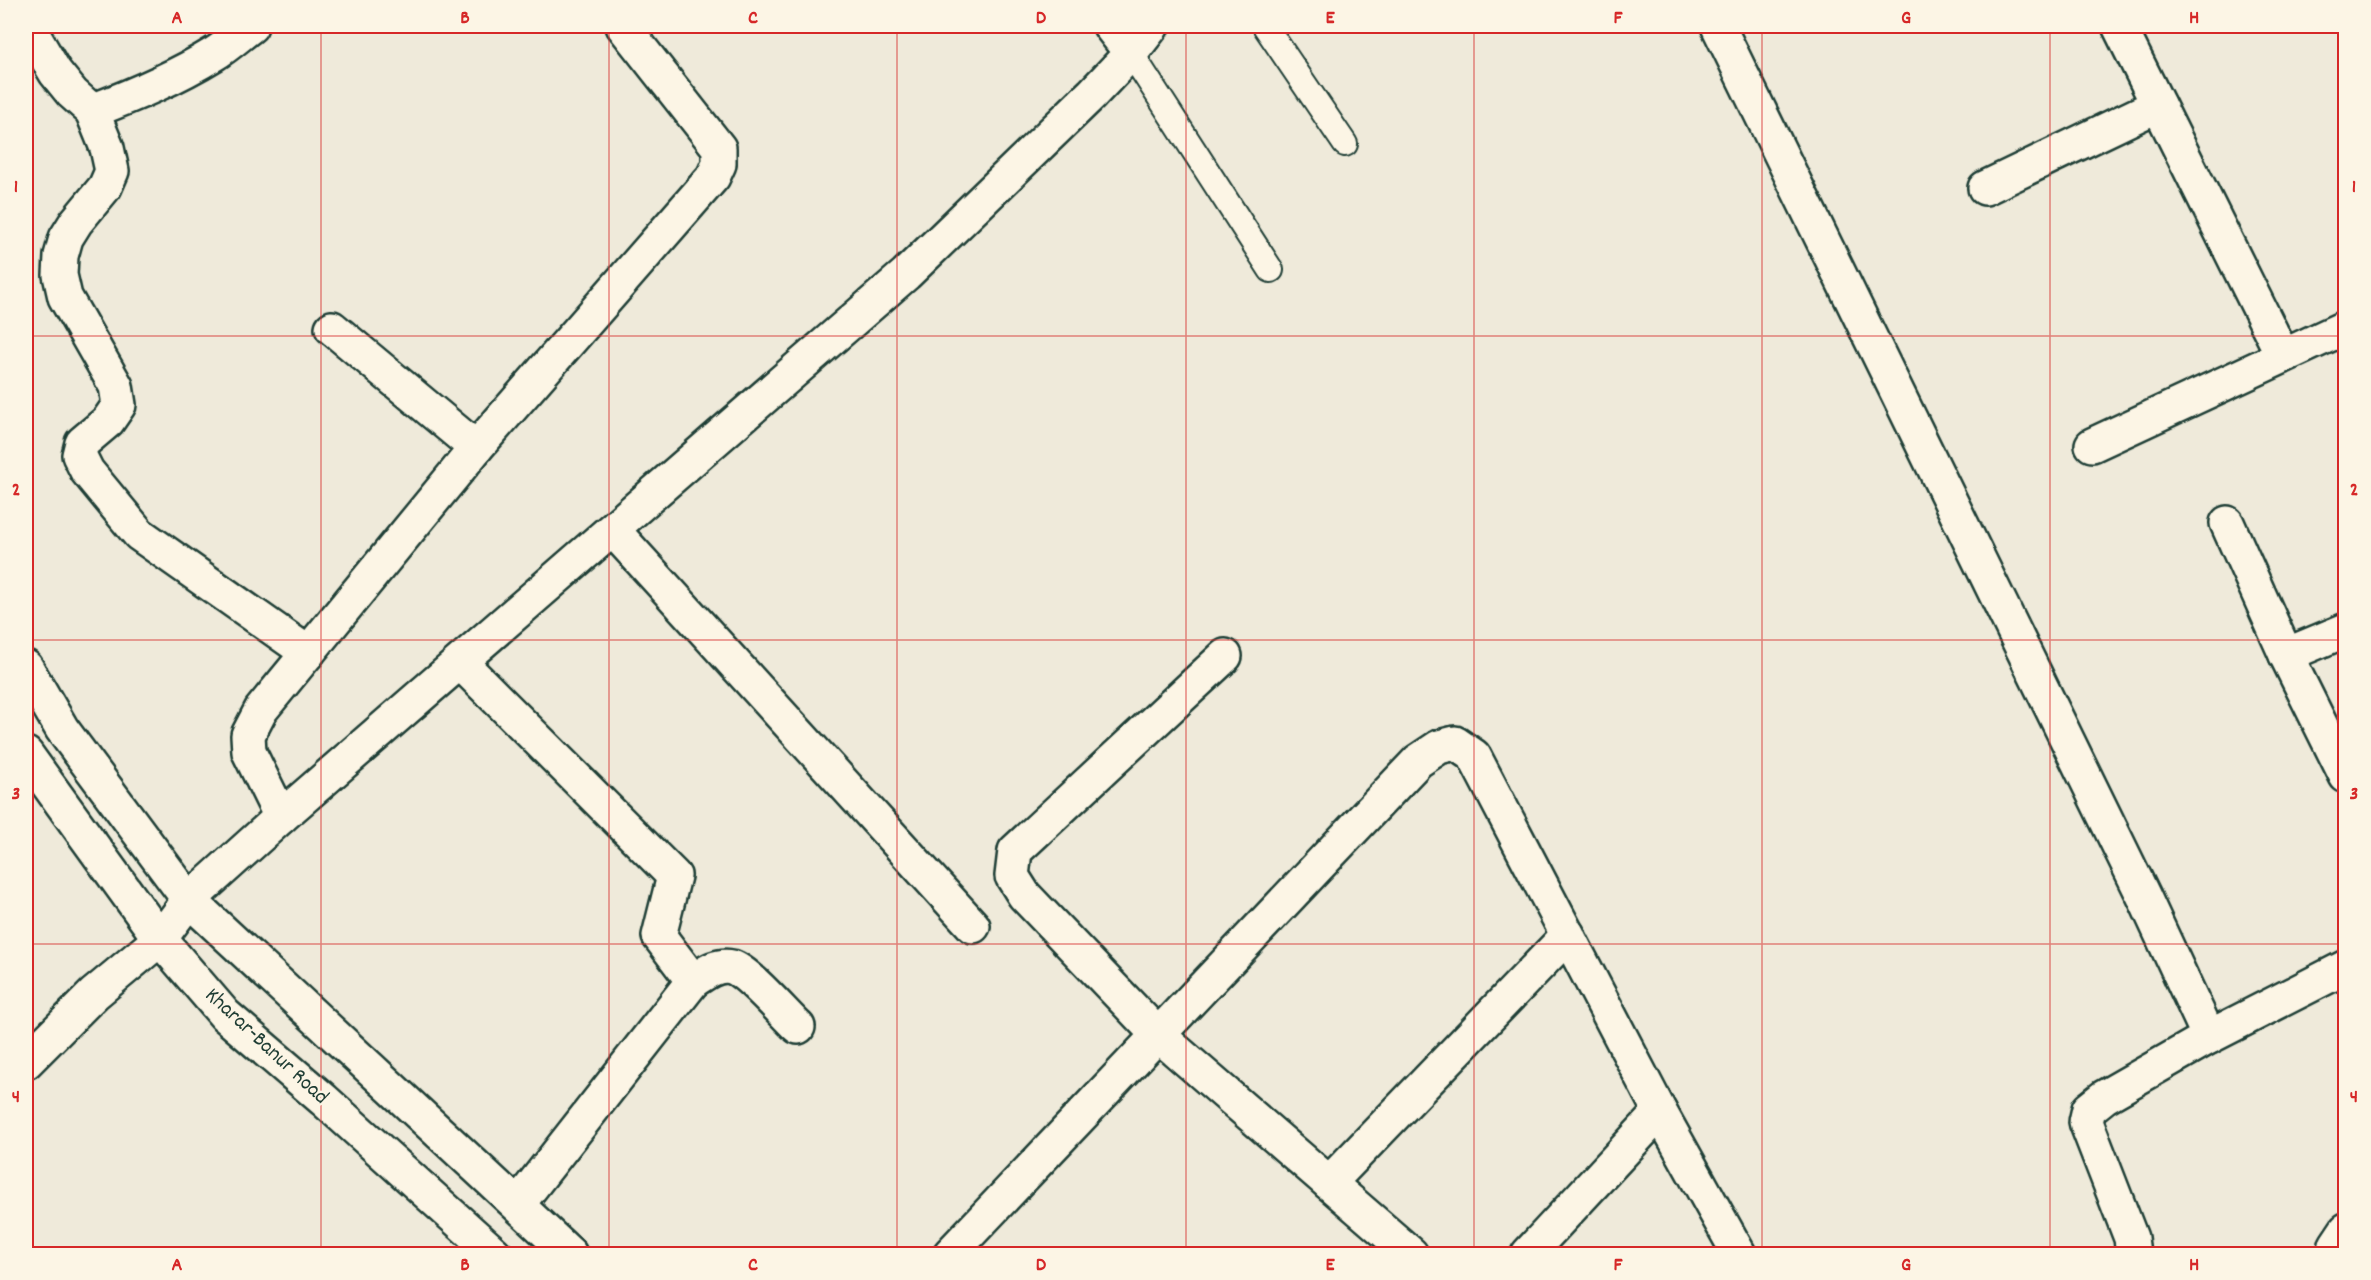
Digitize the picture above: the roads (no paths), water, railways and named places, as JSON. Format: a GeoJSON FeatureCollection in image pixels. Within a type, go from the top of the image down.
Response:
{"type":"FeatureCollection","features":[{"type":"Feature","properties":{"kind":"main road"},"geometry":{"type":"LineString","coordinates":[[28,26],[55,72],[72,93],[92,111],[100,128],[112,171],[105,188],[76,222],[66,238],[61,256],[60,275],[65,297],[116,386],[119,405],[108,421],[82,442],[79,455],[87,471],[139,534],[308,653]]}},
{"type":"Feature","properties":{"kind":"main road"},"geometry":{"type":"LineString","coordinates":[[92,111],[146,90],[179,73],[216,53],[251,26]]}},
{"type":"Feature","properties":{"kind":"main road"},"geometry":{"type":"LineString","coordinates":[[281,817],[249,752],[249,735],[261,710],[476,448],[713,177],[719,164],[719,148],[622,26]]}},
{"type":"Feature","properties":{"kind":"main road"},"geometry":{"type":"LineString","coordinates":[[1110,26],[1131,53]]}},
{"type":"Feature","properties":{"kind":"main road"},"geometry":{"type":"LineString","coordinates":[[26,1062],[94,994],[160,939],[189,900],[281,817],[906,274],[1092,94],[1131,53],[1152,26]]}},
{"type":"Feature","properties":{"kind":"main road"},"geometry":{"type":"LineString","coordinates":[[1718,26],[2144,897],[2210,1037]]}},
{"type":"Feature","properties":{"kind":"main road"},"geometry":{"type":"LineString","coordinates":[[2120,26],[2283,356]]}},
{"type":"Feature","properties":{"kind":"main road"},"geometry":{"type":"LineString","coordinates":[[1985,188],[2158,105]]}},
{"type":"Feature","properties":{"kind":"main road"},"geometry":{"type":"LineString","coordinates":[[332,328],[476,448]]}},
{"type":"Feature","properties":{"kind":"main road"},"geometry":{"type":"LineString","coordinates":[[2092,445],[2345,328]]}},
{"type":"Feature","properties":{"kind":"main road"},"geometry":{"type":"LineString","coordinates":[[2227,523],[2286,655],[2346,776]]}},
{"type":"Feature","properties":{"kind":"main road"},"geometry":{"type":"LineString","coordinates":[[613,530],[973,926]]}},
{"type":"Feature","properties":{"kind":"main road"},"geometry":{"type":"LineString","coordinates":[[2286,655],[2346,630]]}},
{"type":"Feature","properties":{"kind":"main road"},"geometry":{"type":"LineString","coordinates":[[1225,656],[1015,851],[1012,876],[1024,895],[1157,1034],[1411,1254]]}},
{"type":"Feature","properties":{"kind":"main road"},"geometry":{"type":"LineString","coordinates":[[460,662],[674,876],[659,936],[693,981]]}},
{"type":"Feature","properties":{"kind":"main road"},"geometry":{"type":"LineString","coordinates":[[26,667],[62,729],[189,900],[570,1254]]}},
{"type":"Feature","properties":{"kind":"main road"},"geometry":{"type":"LineString","coordinates":[[950,1254],[1418,761],[1439,747],[1455,743],[1474,756],[1660,1112],[1739,1254]]}},
{"type":"Feature","properties":{"kind":"main road","name":"Kharar-Banur Road"},"geometry":{"type":"LineString","coordinates":[[26,754],[160,939],[225,1016],[351,1124],[495,1254]]}},
{"type":"Feature","properties":{"kind":"main road"},"geometry":{"type":"LineString","coordinates":[[1329,1183],[1568,935]]}},
{"type":"Feature","properties":{"kind":"main road"},"geometry":{"type":"LineString","coordinates":[[518,1204],[693,981],[711,969],[731,967],[744,975],[798,1027]]}},
{"type":"Feature","properties":{"kind":"main road"},"geometry":{"type":"LineString","coordinates":[[2133,1254],[2131,1238],[2091,1140],[2086,1122],[2089,1108],[2104,1097],[2210,1037],[2346,967]]}},
{"type":"Feature","properties":{"kind":"main road"},"geometry":{"type":"LineString","coordinates":[[1528,1254],[1660,1112]]}},
{"type":"Feature","properties":{"kind":"main road"},"geometry":{"type":"LineString","coordinates":[[2334,1254],[2336,1245],[2346,1230]]}},
{"type":"Feature","properties":{"kind":"lane"},"geometry":{"type":"LineString","coordinates":[[1265,26],[1345,144]]}},
{"type":"Feature","properties":{"kind":"lane"},"geometry":{"type":"LineString","coordinates":[[1131,53],[1271,270]]}}]}
